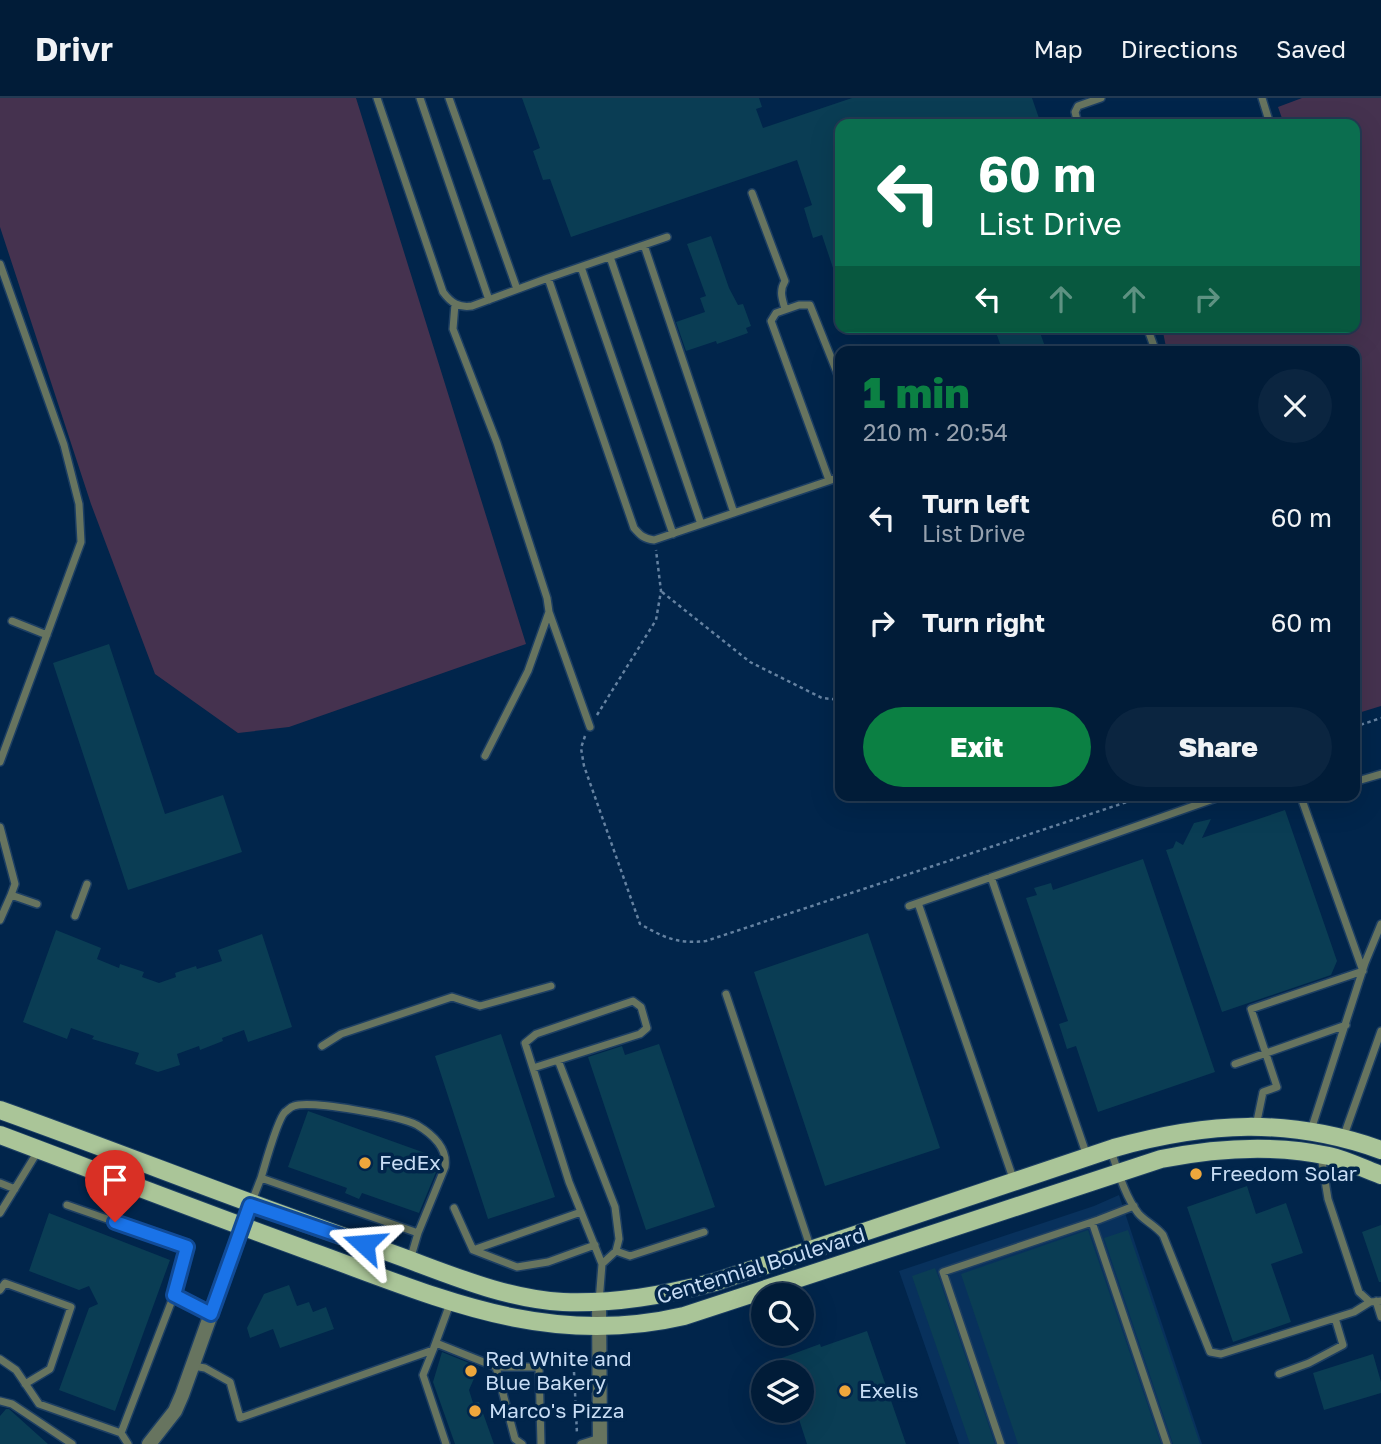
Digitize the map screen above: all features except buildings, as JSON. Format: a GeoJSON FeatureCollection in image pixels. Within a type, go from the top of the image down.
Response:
{"type":"FeatureCollection","features":[{"type":"Feature","properties":{"kind":"main road","name":"Centennial Boulevard"},"geometry":{"type":"LineString","coordinates":[[0,1110],[128,1156],[250,1205],[410,1260],[510,1294],[561,1302],[622,1302],[715,1282],[1111,1149],[1170,1133],[1256,1126],[1283,1127],[1343,1138],[1381,1150]]}},
{"type":"Feature","properties":{"kind":"main road","name":"Centennial Boulevard"},"geometry":{"type":"LineString","coordinates":[[0,1135],[243,1227],[476,1310],[558,1325],[656,1323],[721,1306],[1161,1159],[1197,1151],[1276,1150],[1330,1156],[1381,1175]]}},
{"type":"Feature","properties":{"kind":"street"},"geometry":{"type":"LineString","coordinates":[[149,1444],[175,1411],[250,1205]]}},
{"type":"Feature","properties":{"kind":"street"},"geometry":{"type":"LineString","coordinates":[[599,1303],[600,1441]]}},
{"type":"Feature","properties":{"kind":"lane"},"geometry":{"type":"LineString","coordinates":[[377,98],[443,292],[455,304],[465,307],[489,300],[667,237]]}},
{"type":"Feature","properties":{"kind":"lane"},"geometry":{"type":"LineString","coordinates":[[420,98],[489,300]]}},
{"type":"Feature","properties":{"kind":"lane"},"geometry":{"type":"LineString","coordinates":[[449,98],[517,289]]}},
{"type":"Feature","properties":{"kind":"lane"},"geometry":{"type":"LineString","coordinates":[[1077,119],[1077,106],[1101,98]]}},
{"type":"Feature","properties":{"kind":"lane"},"geometry":{"type":"LineString","coordinates":[[1262,98],[1268,119]]}},
{"type":"Feature","properties":{"kind":"lane"},"geometry":{"type":"LineString","coordinates":[[752,193],[785,281],[781,294],[785,309]]}},
{"type":"Feature","properties":{"kind":"lane"},"geometry":{"type":"LineString","coordinates":[[644,245],[734,513]]}},
{"type":"Feature","properties":{"kind":"lane"},"geometry":{"type":"LineString","coordinates":[[610,257],[701,524]]}},
{"type":"Feature","properties":{"kind":"lane"},"geometry":{"type":"LineString","coordinates":[[0,264],[4,289],[64,444],[79,504],[81,542],[0,762]]}},
{"type":"Feature","properties":{"kind":"lane"},"geometry":{"type":"LineString","coordinates":[[581,267],[673,534]]}},
{"type":"Feature","properties":{"kind":"lane"},"geometry":{"type":"LineString","coordinates":[[548,278],[634,528],[646,539],[654,540],[673,534],[835,479]]}},
{"type":"Feature","properties":{"kind":"lane"},"geometry":{"type":"LineString","coordinates":[[455,304],[453,329],[497,443],[547,598],[549,612],[590,727]]}},
{"type":"Feature","properties":{"kind":"lane"},"geometry":{"type":"LineString","coordinates":[[829,481],[771,321],[776,313],[810,304],[835,367]]}},
{"type":"Feature","properties":{"kind":"lane"},"geometry":{"type":"LineString","coordinates":[[485,756],[528,671],[549,612]]}},
{"type":"Feature","properties":{"kind":"lane"},"geometry":{"type":"LineString","coordinates":[[12,621],[47,635]]}},
{"type":"Feature","properties":{"kind":"lane"},"geometry":{"type":"LineString","coordinates":[[1360,780],[1381,774]]}},
{"type":"Feature","properties":{"kind":"lane"},"geometry":{"type":"LineString","coordinates":[[909,906],[1208,801]]}},
{"type":"Feature","properties":{"kind":"lane"},"geometry":{"type":"LineString","coordinates":[[1302,801],[1363,971]]}},
{"type":"Feature","properties":{"kind":"lane"},"geometry":{"type":"LineString","coordinates":[[0,827],[15,884],[0,920]]}},
{"type":"Feature","properties":{"kind":"lane"},"geometry":{"type":"LineString","coordinates":[[991,877],[1087,1157]]}},
{"type":"Feature","properties":{"kind":"lane"},"geometry":{"type":"LineString","coordinates":[[75,916],[87,884]]}},
{"type":"Feature","properties":{"kind":"lane"},"geometry":{"type":"LineString","coordinates":[[11,895],[37,904]]}},
{"type":"Feature","properties":{"kind":"lane"},"geometry":{"type":"LineString","coordinates":[[918,903],[1014,1181]]}},
{"type":"Feature","properties":{"kind":"lane"},"geometry":{"type":"LineString","coordinates":[[1311,1131],[1363,971],[1381,925]]}},
{"type":"Feature","properties":{"kind":"lane"},"geometry":{"type":"LineString","coordinates":[[1256,1126],[1263,1092],[1277,1087],[1251,1009],[1363,971]]}},
{"type":"Feature","properties":{"kind":"lane"},"geometry":{"type":"LineString","coordinates":[[322,1046],[341,1034],[452,997],[480,1006],[551,986]]}},
{"type":"Feature","properties":{"kind":"lane"},"geometry":{"type":"LineString","coordinates":[[726,994],[812,1249]]}},
{"type":"Feature","properties":{"kind":"lane"},"geometry":{"type":"LineString","coordinates":[[533,1068],[640,1034],[647,1028],[641,1007],[633,1001],[536,1034],[526,1043],[533,1068],[569,1182],[603,1264],[599,1303]]}},
{"type":"Feature","properties":{"kind":"lane"},"geometry":{"type":"LineString","coordinates":[[1235,1064],[1346,1024]]}},
{"type":"Feature","properties":{"kind":"lane"},"geometry":{"type":"LineString","coordinates":[[1343,1138],[1381,1031]]}},
{"type":"Feature","properties":{"kind":"lane"},"geometry":{"type":"LineString","coordinates":[[558,1060],[615,1207],[619,1239],[616,1251],[603,1264]]}},
{"type":"Feature","properties":{"kind":"lane"},"geometry":{"type":"LineString","coordinates":[[250,1205],[283,1114],[294,1106],[330,1107],[394,1117],[417,1125],[441,1145],[446,1158],[410,1260]]}},
{"type":"Feature","properties":{"kind":"lane"},"geometry":{"type":"LineString","coordinates":[[1111,1149],[1139,1215],[1155,1224],[1163,1234],[1210,1352],[1222,1354],[1354,1312],[1375,1301]]}},
{"type":"Feature","properties":{"kind":"lane"},"geometry":{"type":"LineString","coordinates":[[0,1213],[39,1150]]}},
{"type":"Feature","properties":{"kind":"lane"},"geometry":{"type":"LineString","coordinates":[[1321,1155],[1328,1199],[1359,1292],[1375,1301],[1381,1317]]}},
{"type":"Feature","properties":{"kind":"lane"},"geometry":{"type":"LineString","coordinates":[[261,1178],[418,1233]]}},
{"type":"Feature","properties":{"kind":"lane"},"geometry":{"type":"LineString","coordinates":[[0,1183],[15,1189]]}},
{"type":"Feature","properties":{"kind":"lane"},"geometry":{"type":"LineString","coordinates":[[67,1205],[187,1247],[174,1295],[121,1433]]}},
{"type":"Feature","properties":{"kind":"lane"},"geometry":{"type":"LineString","coordinates":[[1002,1444],[943,1272],[1134,1206]]}},
{"type":"Feature","properties":{"kind":"lane"},"geometry":{"type":"LineString","coordinates":[[454,1208],[473,1250],[517,1267],[548,1262],[595,1245]]}},
{"type":"Feature","properties":{"kind":"lane"},"geometry":{"type":"LineString","coordinates":[[473,1250],[582,1212]]}},
{"type":"Feature","properties":{"kind":"lane"},"geometry":{"type":"LineString","coordinates":[[1092,1222],[1167,1444]]}},
{"type":"Feature","properties":{"kind":"lane"},"geometry":{"type":"LineString","coordinates":[[616,1251],[630,1256],[704,1232]]}},
{"type":"Feature","properties":{"kind":"lane"},"geometry":{"type":"LineString","coordinates":[[0,1290],[5,1283],[71,1307],[50,1369],[25,1384]]}},
{"type":"Feature","properties":{"kind":"lane"},"geometry":{"type":"LineString","coordinates":[[174,1295],[211,1314]]}},
{"type":"Feature","properties":{"kind":"lane"},"geometry":{"type":"LineString","coordinates":[[446,1444],[423,1375],[451,1301]]}},
{"type":"Feature","properties":{"kind":"lane"},"geometry":{"type":"LineString","coordinates":[[1279,1374],[1309,1363],[1343,1345],[1335,1318]]}},
{"type":"Feature","properties":{"kind":"lane"},"geometry":{"type":"LineString","coordinates":[[192,1365],[205,1368],[230,1382],[240,1418],[435,1346],[496,1367],[539,1367],[541,1444]]}},
{"type":"Feature","properties":{"kind":"lane"},"geometry":{"type":"LineString","coordinates":[[0,1359],[16,1370],[39,1404],[121,1433],[128,1444]]}},
{"type":"Feature","properties":{"kind":"lane"},"geometry":{"type":"LineString","coordinates":[[496,1367],[514,1439],[522,1444]]}},
{"type":"Feature","properties":{"kind":"lane"},"geometry":{"type":"LineString","coordinates":[[0,1401],[12,1404],[72,1444]]}},
{"type":"Feature","properties":{"kind":"lane"},"geometry":{"type":"LineString","coordinates":[[580,1444],[600,1441]]}},
{"type":"Feature","properties":{"kind":"path"},"geometry":{"type":"LineString","coordinates":[[654,540],[661,591],[656,620],[584,736],[582,748],[584,766],[640,924],[665,939],[679,942],[706,941],[1126,801]]}},
{"type":"Feature","properties":{"kind":"path"},"geometry":{"type":"LineString","coordinates":[[661,591],[750,662],[822,698],[835,699]]}},
{"type":"Feature","properties":{"kind":"path"},"geometry":{"type":"LineString","coordinates":[[1360,725],[1381,718]]}},
{"type":"Feature","properties":{"kind":"path"},"geometry":{"type":"LineString","coordinates":[[573,1351],[580,1444]]}},
{"type":"Feature","properties":{"kind":"shaded area"},"geometry":{"type":"Polygon","coordinates":[[[0,98],[356,98],[526,644],[289,727],[238,733],[155,674],[91,504],[0,227],[0,98]]]}},
{"type":"Feature","properties":{"kind":"shaded area"},"geometry":{"type":"Polygon","coordinates":[[[1302,98],[1381,98],[1381,706],[1360,712],[1360,346],[1166,346],[1163,333],[1360,333],[1360,119],[1282,119],[1278,107],[1302,98]]]}},
{"type":"Feature","properties":{"kind":"shaded area"},"geometry":{"type":"Polygon","coordinates":[[[1119,1195],[1202,1444],[959,1444],[899,1271],[1094,1206],[1119,1195]]]}},
{"type":"Feature","properties":{"kind":"place","name":"FedEx"},"geometry":{"type":"Point","coordinates":[365,1163]}},
{"type":"Feature","properties":{"kind":"place","name":"Freedom Solar"},"geometry":{"type":"Point","coordinates":[1196,1174]}},
{"type":"Feature","properties":{"kind":"place","name":"Red White and Blue Bakery"},"geometry":{"type":"Point","coordinates":[471,1371]}},
{"type":"Feature","properties":{"kind":"place","name":"Exelis"},"geometry":{"type":"Point","coordinates":[845,1391]}},
{"type":"Feature","properties":{"kind":"place","name":"Marco's Pizza"},"geometry":{"type":"Point","coordinates":[475,1411]}},
{"type":"Feature","properties":{"kind":"route"},"geometry":{"type":"LineString","coordinates":[[115,1222],[187,1247],[174,1295],[211,1314],[250,1205],[364,1244]]}}]}
